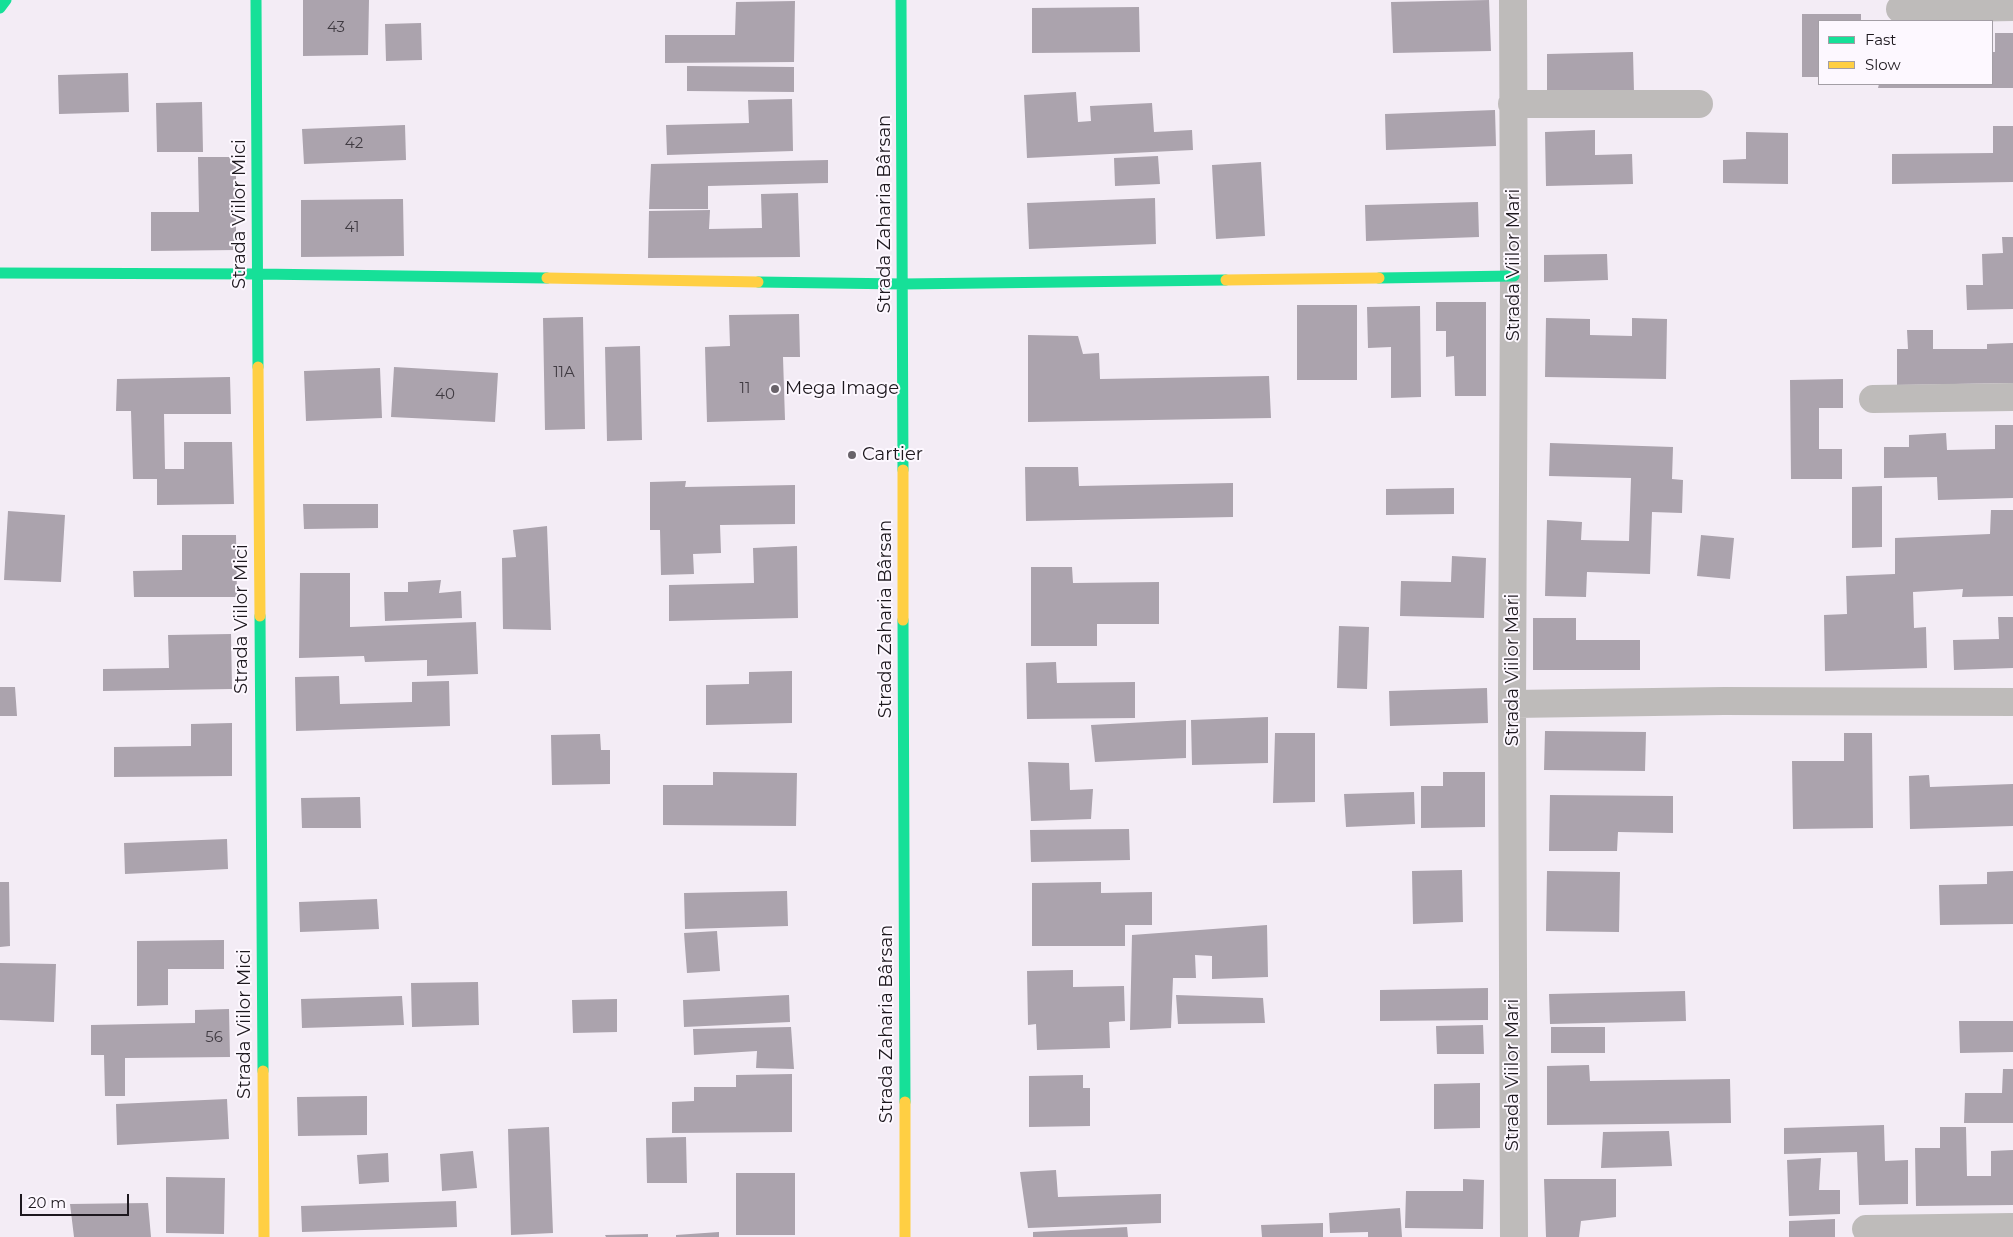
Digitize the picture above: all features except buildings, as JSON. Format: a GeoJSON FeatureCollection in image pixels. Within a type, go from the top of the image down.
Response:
{"type":"FeatureCollection","features":[{"type":"Feature","properties":{"kind":"street"},"geometry":{"type":"LineString","coordinates":[[0,8],[6,0]]}},
{"type":"Feature","properties":{"kind":"street","name":"Strada Viilor Mici"},"geometry":{"type":"LineString","coordinates":[[256,0],[264,1237]]}},
{"type":"Feature","properties":{"kind":"street","name":"Strada Zaharia Bârsan"},"geometry":{"type":"LineString","coordinates":[[901,0],[905,1237]]}},
{"type":"Feature","properties":{"kind":"street","name":"Strada Viilor Mari"},"geometry":{"type":"LineString","coordinates":[[1512,0],[1514,276],[1512,704],[1514,1237]]}},
{"type":"Feature","properties":{"kind":"street"},"geometry":{"type":"LineString","coordinates":[[1900,9],[2013,7]]}},
{"type":"Feature","properties":{"kind":"street"},"geometry":{"type":"LineString","coordinates":[[1512,104],[1699,104]]}},
{"type":"Feature","properties":{"kind":"street"},"geometry":{"type":"LineString","coordinates":[[0,273],[258,274],[903,284],[1514,276]]}},
{"type":"Feature","properties":{"kind":"street"},"geometry":{"type":"LineString","coordinates":[[1873,399],[2013,397]]}},
{"type":"Feature","properties":{"kind":"street"},"geometry":{"type":"LineString","coordinates":[[1512,704],[1724,701],[2013,702]]}},
{"type":"Feature","properties":{"kind":"street"},"geometry":{"type":"LineString","coordinates":[[1866,1228],[2013,1227]]}},
{"type":"Feature","properties":{"kind":"traffic: fast"},"geometry":{"type":"LineString","coordinates":[[0,8],[6,0]]}},
{"type":"Feature","properties":{"kind":"traffic: fast"},"geometry":{"type":"LineString","coordinates":[[256,0],[258,367]]}},
{"type":"Feature","properties":{"kind":"traffic: fast"},"geometry":{"type":"LineString","coordinates":[[901,0],[903,470]]}},
{"type":"Feature","properties":{"kind":"traffic: fast"},"geometry":{"type":"LineString","coordinates":[[0,273],[547,278]]}},
{"type":"Feature","properties":{"kind":"traffic: fast"},"geometry":{"type":"LineString","coordinates":[[1379,278],[1514,276]]}},
{"type":"Feature","properties":{"kind":"traffic: fast"},"geometry":{"type":"LineString","coordinates":[[758,282],[903,284],[1226,280]]}},
{"type":"Feature","properties":{"kind":"traffic: fast"},"geometry":{"type":"LineString","coordinates":[[260,616],[263,1071]]}},
{"type":"Feature","properties":{"kind":"traffic: fast"},"geometry":{"type":"LineString","coordinates":[[903,620],[905,1102]]}},
{"type":"Feature","properties":{"kind":"traffic: slow"},"geometry":{"type":"LineString","coordinates":[[547,278],[758,282]]}},
{"type":"Feature","properties":{"kind":"traffic: slow"},"geometry":{"type":"LineString","coordinates":[[1226,280],[1379,278]]}},
{"type":"Feature","properties":{"kind":"traffic: slow"},"geometry":{"type":"LineString","coordinates":[[258,367],[260,616]]}},
{"type":"Feature","properties":{"kind":"traffic: slow"},"geometry":{"type":"LineString","coordinates":[[903,470],[903,620]]}},
{"type":"Feature","properties":{"kind":"traffic: slow"},"geometry":{"type":"LineString","coordinates":[[263,1071],[264,1237]]}},
{"type":"Feature","properties":{"kind":"traffic: slow"},"geometry":{"type":"LineString","coordinates":[[905,1102],[905,1237]]}},
{"type":"Feature","properties":{"kind":"place","name":"Mega Image"},"geometry":{"type":"Point","coordinates":[775,389]}},
{"type":"Feature","properties":{"kind":"place","name":"Cartier"},"geometry":{"type":"Point","coordinates":[852,455]}}]}
